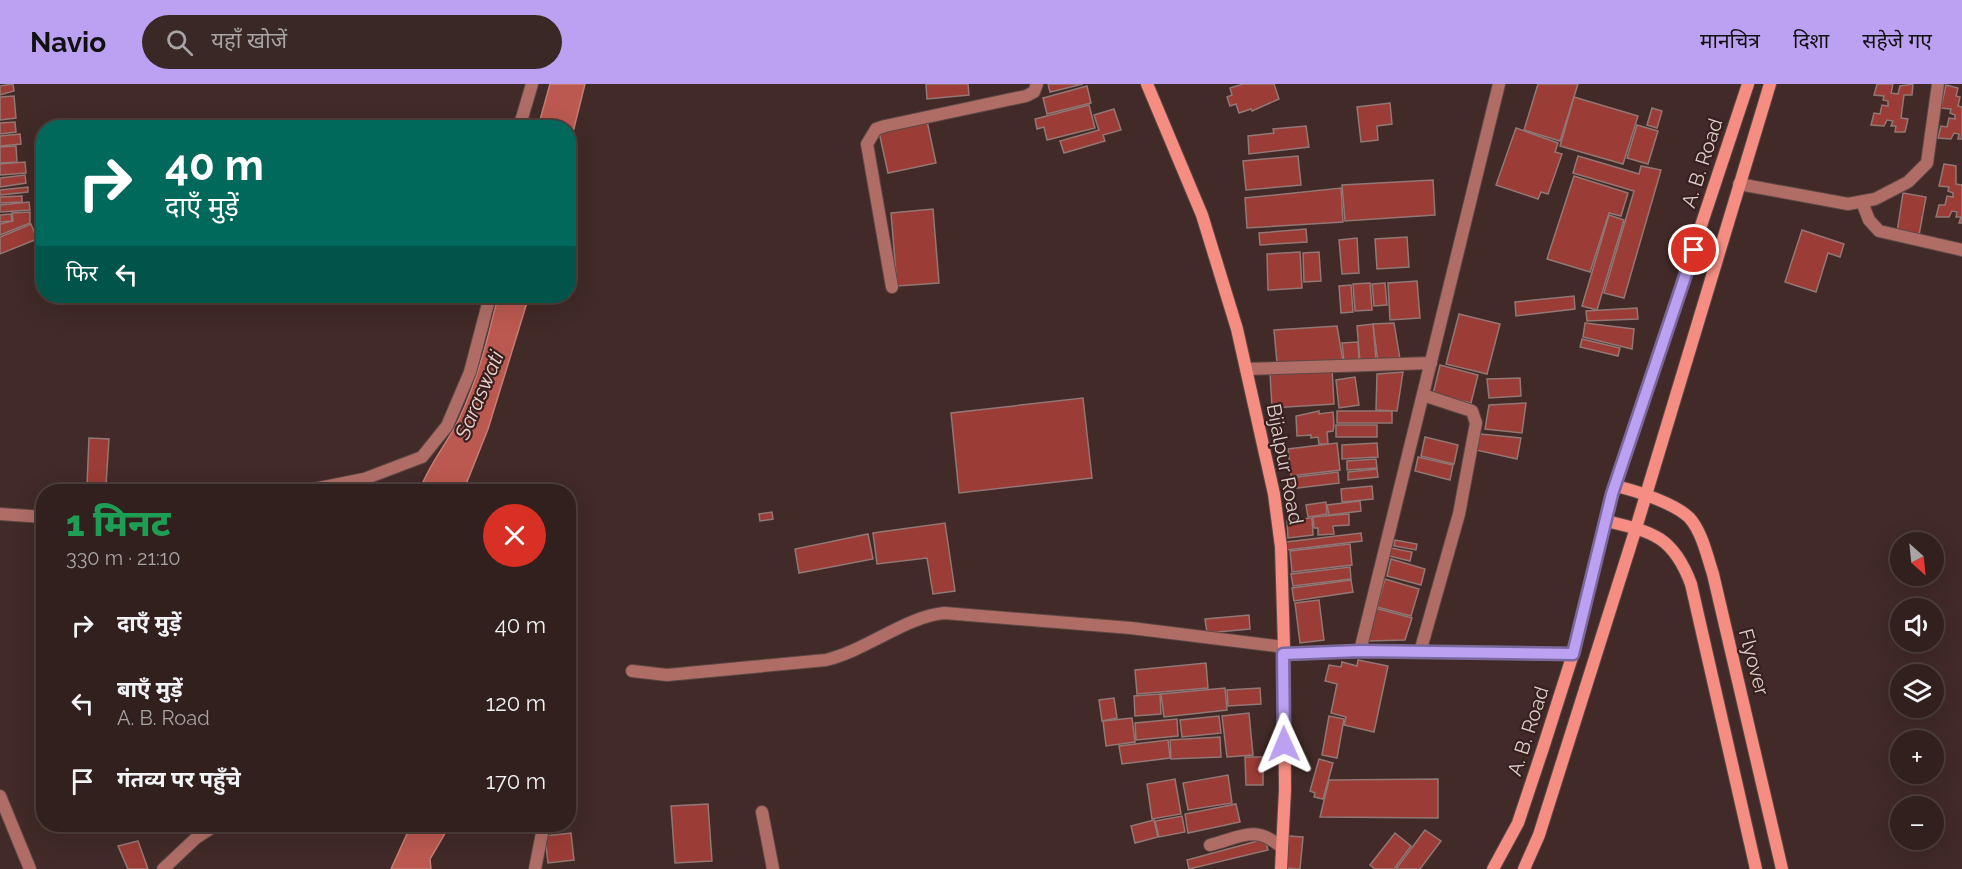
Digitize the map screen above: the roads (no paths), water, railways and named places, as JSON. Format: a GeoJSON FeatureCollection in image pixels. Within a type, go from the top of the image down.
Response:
{"type":"FeatureCollection","features":[{"type":"Feature","properties":{"kind":"main road","name":"Bijalpur Road"},"geometry":{"type":"LineString","coordinates":[[1147,84],[1202,214],[1237,329],[1274,494],[1281,547],[1283,650],[1285,790],[1281,869]]}},
{"type":"Feature","properties":{"kind":"main road","name":"A. B. Road"},"geometry":{"type":"LineString","coordinates":[[1493,869],[1518,823],[1573,654],[1615,486],[1748,84]]}},
{"type":"Feature","properties":{"kind":"main road","name":"A. B. Road"},"geometry":{"type":"LineString","coordinates":[[1524,869],[1539,835],[1636,528],[1770,84]]}},
{"type":"Feature","properties":{"kind":"main road","name":"Flyover"},"geometry":{"type":"LineString","coordinates":[[1615,486],[1646,493],[1690,518],[1700,535],[1713,573],[1743,694],[1782,869]]}},
{"type":"Feature","properties":{"kind":"main road"},"geometry":{"type":"LineString","coordinates":[[1606,521],[1636,528],[1665,541],[1682,561],[1690,585],[1756,869]]}},
{"type":"Feature","properties":{"kind":"street"},"geometry":{"type":"LineString","coordinates":[[521,120],[532,84]]}},
{"type":"Feature","properties":{"kind":"street"},"geometry":{"type":"LineString","coordinates":[[892,287],[867,144],[870,135],[885,126],[1026,96],[1034,92],[1037,84]]}},
{"type":"Feature","properties":{"kind":"street"},"geometry":{"type":"LineString","coordinates":[[1360,651],[1499,84]]}},
{"type":"Feature","properties":{"kind":"street"},"geometry":{"type":"LineString","coordinates":[[1739,184],[1848,204],[1875,199],[1908,182],[1927,162],[1938,84]]}},
{"type":"Feature","properties":{"kind":"street"},"geometry":{"type":"LineString","coordinates":[[1862,202],[1869,220],[1879,231],[1962,250]]}},
{"type":"Feature","properties":{"kind":"street"},"geometry":{"type":"LineString","coordinates":[[339,484],[364,479],[422,457],[447,426],[470,372],[488,303]]}},
{"type":"Feature","properties":{"kind":"street"},"geometry":{"type":"LineString","coordinates":[[1246,369],[1431,363]]}},
{"type":"Feature","properties":{"kind":"street"},"geometry":{"type":"LineString","coordinates":[[1420,652],[1459,514],[1476,423],[1472,411],[1423,395]]}},
{"type":"Feature","properties":{"kind":"street"},"geometry":{"type":"LineString","coordinates":[[360,484],[364,479]]}},
{"type":"Feature","properties":{"kind":"street"},"geometry":{"type":"LineString","coordinates":[[0,514],[36,516]]}},
{"type":"Feature","properties":{"kind":"street"},"geometry":{"type":"LineString","coordinates":[[632,671],[667,675],[826,660],[849,654],[928,615],[944,613],[1131,628],[1283,650],[1573,654]]}},
{"type":"Feature","properties":{"kind":"street"},"geometry":{"type":"LineString","coordinates":[[0,796],[30,869]]}},
{"type":"Feature","properties":{"kind":"street"},"geometry":{"type":"LineString","coordinates":[[762,812],[772,869]]}},
{"type":"Feature","properties":{"kind":"street"},"geometry":{"type":"LineString","coordinates":[[163,869],[205,832]]}},
{"type":"Feature","properties":{"kind":"street"},"geometry":{"type":"LineString","coordinates":[[535,869],[542,832]]}},
{"type":"Feature","properties":{"kind":"street"},"geometry":{"type":"LineString","coordinates":[[1210,845],[1258,833],[1271,838],[1282,848]]}},
{"type":"Feature","properties":{"kind":"water"},"geometry":{"type":"Polygon","coordinates":[[[550,84],[585,84],[576,120],[540,120],[550,84]]]}},
{"type":"Feature","properties":{"kind":"water","name":"Saraswati"},"geometry":{"type":"Polygon","coordinates":[[[496,303],[527,303],[488,429],[466,484],[422,484],[466,404],[496,303]]]}},
{"type":"Feature","properties":{"kind":"water"},"geometry":{"type":"Polygon","coordinates":[[[408,832],[446,832],[430,859],[431,869],[391,869],[408,832]]]}}]}
